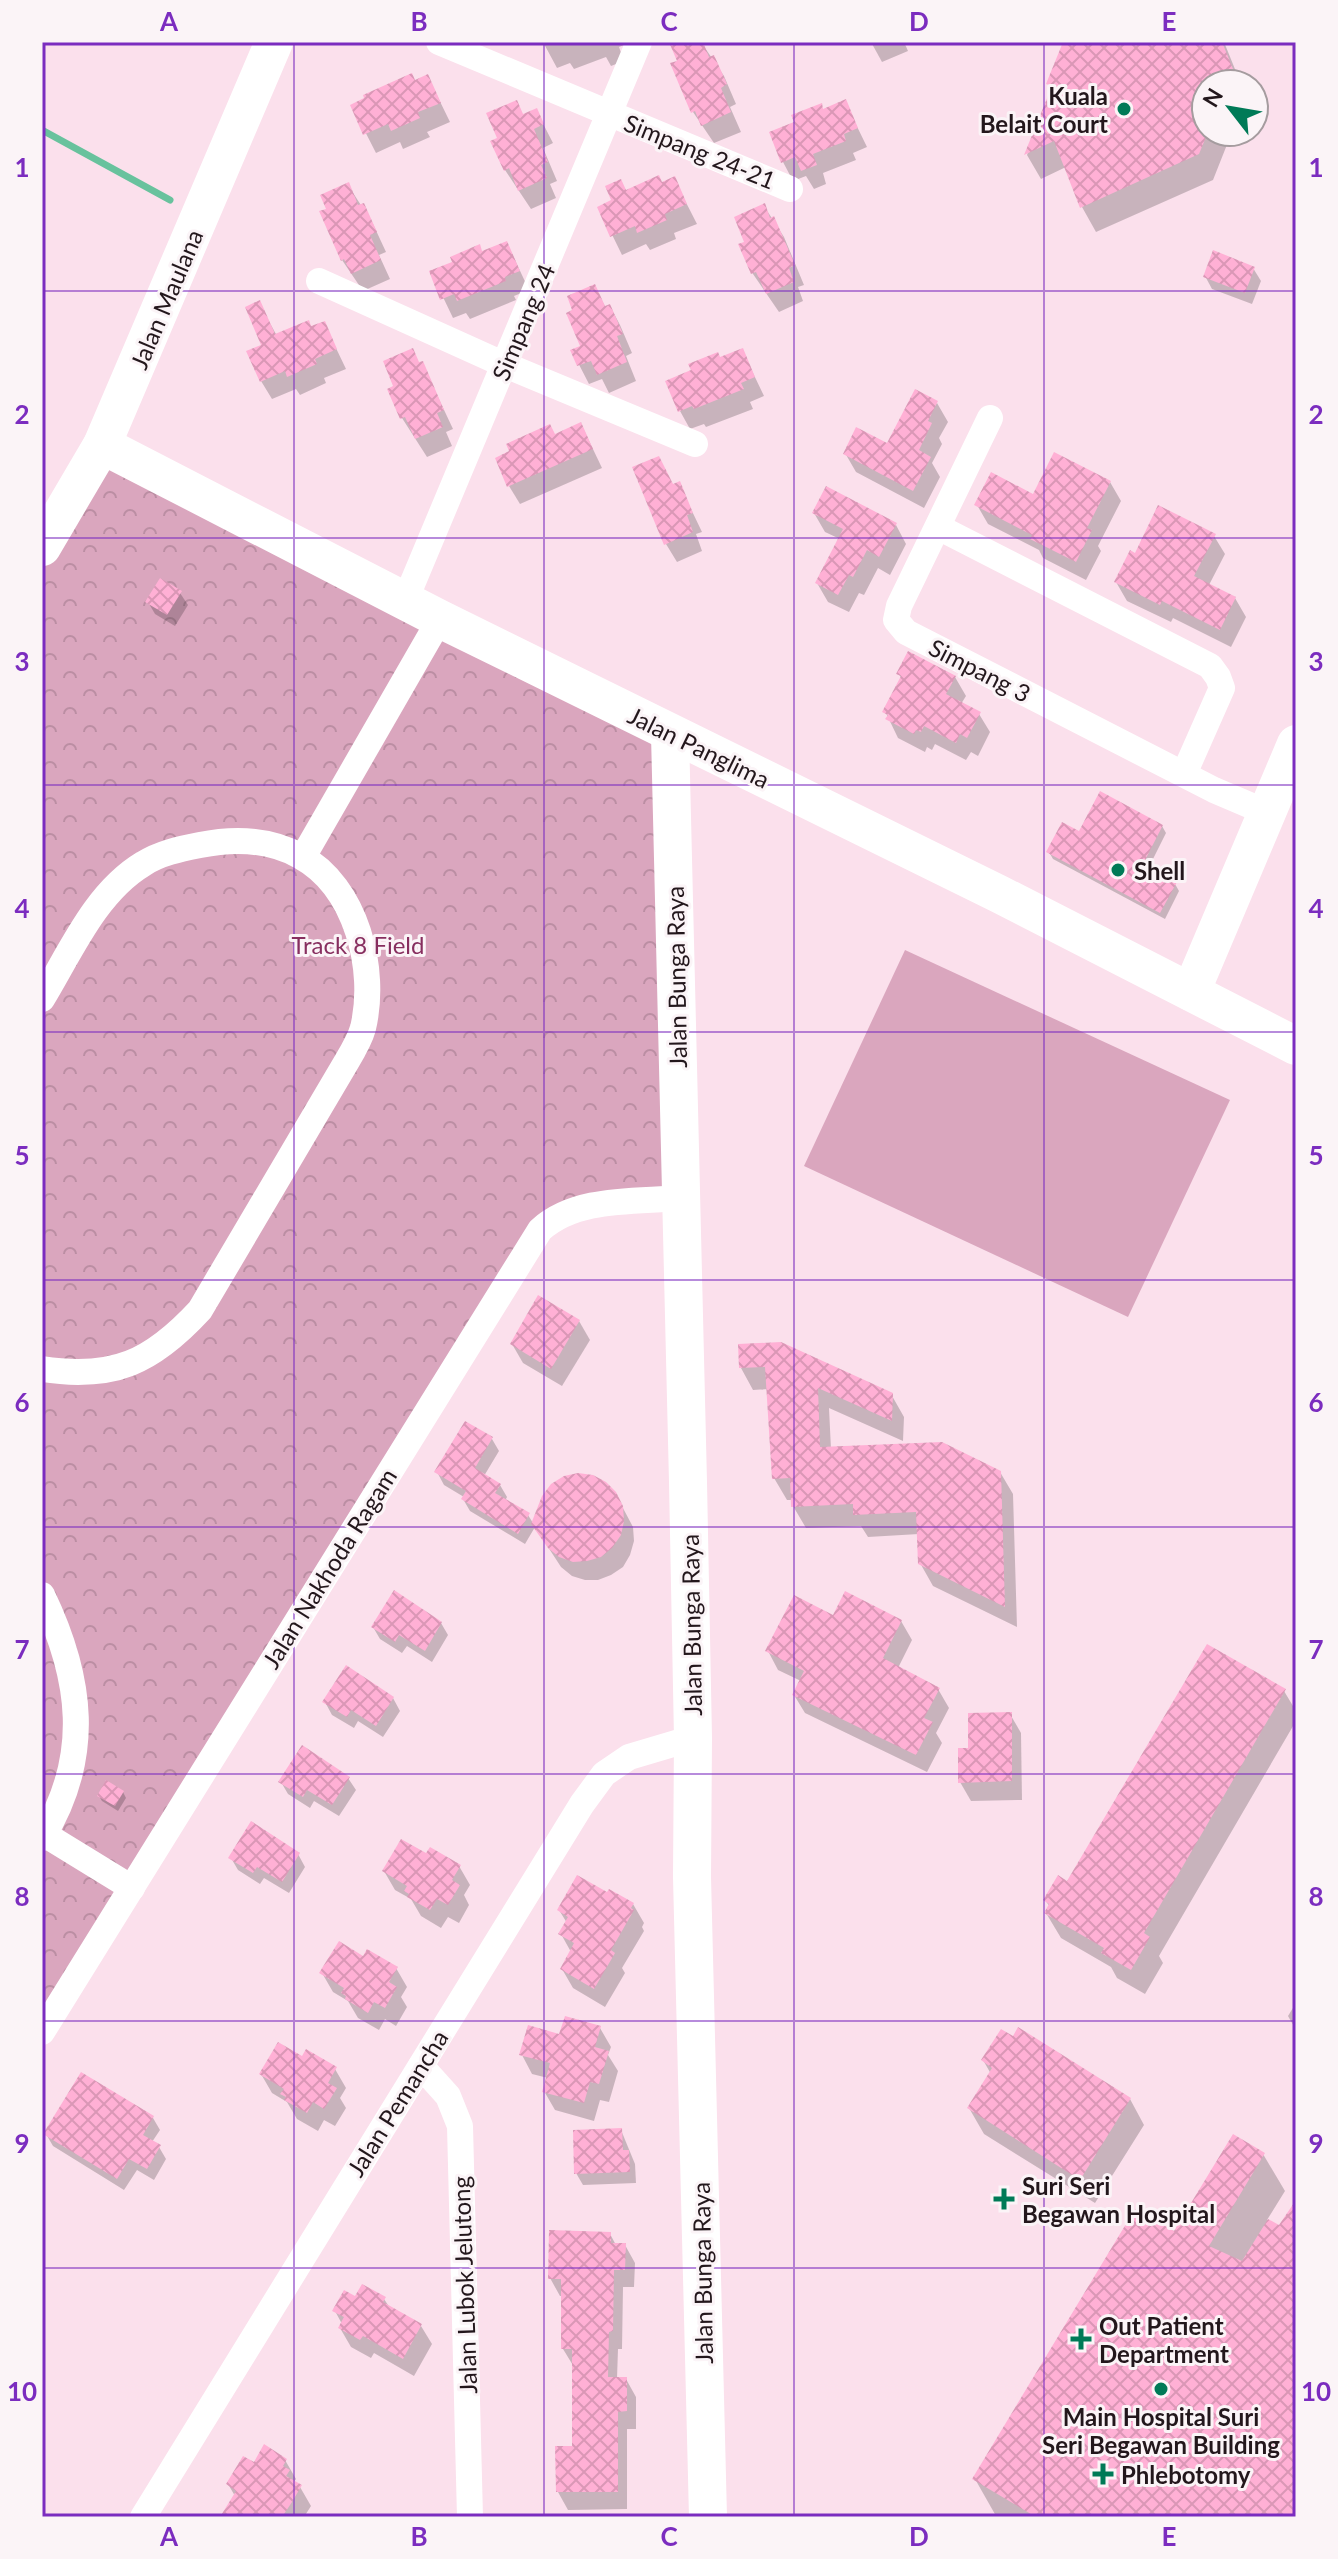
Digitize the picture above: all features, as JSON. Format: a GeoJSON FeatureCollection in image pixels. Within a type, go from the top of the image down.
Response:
{"type":"FeatureCollection","features":[{"type":"Feature","properties":{"kind":"street","name":"Jalan Maulana"},"geometry":{"type":"LineString","coordinates":[[42,547],[102,445],[274,42]]}},
{"type":"Feature","properties":{"kind":"street","name":"Simpang 24-21"},"geometry":{"type":"LineString","coordinates":[[439,42],[790,189]]}},
{"type":"Feature","properties":{"kind":"street","name":"Simpang 24"},"geometry":{"type":"LineString","coordinates":[[405,601],[639,42]]}},
{"type":"Feature","properties":{"kind":"street"},"geometry":{"type":"LineString","coordinates":[[319,281],[505,365],[695,444]]}},
{"type":"Feature","properties":{"kind":"street","name":"Simpang 3"},"geometry":{"type":"LineString","coordinates":[[990,418],[899,606],[896,620],[906,632],[1184,774],[1268,813]]}},
{"type":"Feature","properties":{"kind":"street","name":"Jalan Panglima"},"geometry":{"type":"LineString","coordinates":[[102,445],[440,619],[916,853],[1296,1046]]}},
{"type":"Feature","properties":{"kind":"street"},"geometry":{"type":"LineString","coordinates":[[938,527],[1210,666],[1222,688],[1184,774]]}},
{"type":"Feature","properties":{"kind":"street"},"geometry":{"type":"LineString","coordinates":[[303,857],[440,619]]}},
{"type":"Feature","properties":{"kind":"street","name":"Jalan Bunga Raya"},"geometry":{"type":"LineString","coordinates":[[670,734],[708,2517]]}},
{"type":"Feature","properties":{"kind":"street"},"geometry":{"type":"LineString","coordinates":[[1191,992],[1296,744]]}},
{"type":"Feature","properties":{"kind":"street"},"geometry":{"type":"LineString","coordinates":[[42,999],[96,910],[120,880],[143,863],[167,852],[215,842],[247,840],[276,846],[303,857],[327,878],[346,905],[358,934],[365,964],[367,1001],[362,1032],[200,1310],[173,1339],[142,1359],[83,1374],[42,1369]]}},
{"type":"Feature","properties":{"kind":"street","name":"Jalan Nakhoda Ragam"},"geometry":{"type":"LineString","coordinates":[[42,2032],[540,1230],[556,1217],[574,1209],[680,1198]]}},
{"type":"Feature","properties":{"kind":"street"},"geometry":{"type":"LineString","coordinates":[[42,1595],[71,1678],[77,1719],[67,1788],[43,1836],[132,1888]]}},
{"type":"Feature","properties":{"kind":"street","name":"Jalan Pemancha"},"geometry":{"type":"LineString","coordinates":[[143,2517],[541,1868],[604,1774],[629,1757],[693,1738]]}},
{"type":"Feature","properties":{"kind":"street","name":"Jalan Lubok Jelutong"},"geometry":{"type":"LineString","coordinates":[[421,2066],[448,2096],[460,2126],[470,2517]]}},
{"type":"Feature","properties":{"kind":"green space","name":"Track 8 Field"},"geometry":{"type":"Polygon","coordinates":[[[102,445],[670,734],[680,1198],[565,1212],[42,2031],[42,546],[102,445]]]}},
{"type":"Feature","properties":{"kind":"green space"},"geometry":{"type":"Polygon","coordinates":[[[905,950],[1230,1100],[1128,1317],[804,1166],[905,950]]]}},
{"type":"Feature","properties":{"kind":"building"},"geometry":{"type":"Polygon","coordinates":[[[669,42],[703,42],[709,57],[714,55],[727,84],[721,88],[731,112],[701,126],[695,111],[691,113],[670,63],[677,61],[669,42]]]}},
{"type":"Feature","properties":{"kind":"building","name":"Kuala Belait Court"},"geometry":{"type":"Polygon","coordinates":[[[1063,42],[1222,42],[1233,68],[1190,68],[1190,148],[1201,148],[1199,154],[1080,208],[1054,141],[1024,155],[1052,86],[1046,84],[1063,42]]]}},
{"type":"Feature","properties":{"kind":"building"},"geometry":{"type":"Polygon","coordinates":[[[412,73],[415,80],[428,74],[441,103],[418,112],[420,118],[391,131],[388,124],[363,135],[350,105],[364,98],[363,95],[412,73]]]}},
{"type":"Feature","properties":{"kind":"building"},"geometry":{"type":"Polygon","coordinates":[[[846,99],[858,128],[844,134],[846,141],[813,154],[817,165],[801,171],[795,157],[781,163],[769,132],[794,122],[791,115],[822,103],[823,109],[846,99]]]}},
{"type":"Feature","properties":{"kind":"building"},"geometry":{"type":"Polygon","coordinates":[[[517,100],[523,114],[537,108],[544,124],[534,129],[548,162],[541,165],[547,178],[518,191],[509,168],[504,171],[490,141],[497,138],[486,113],[517,100]]]}},
{"type":"Feature","properties":{"kind":"building"},"geometry":{"type":"Polygon","coordinates":[[[659,175],[662,182],[675,176],[687,204],[665,214],[667,220],[637,233],[635,226],[610,237],[597,207],[611,200],[605,186],[621,179],[626,190],[659,175]]]}},
{"type":"Feature","properties":{"kind":"building"},"geometry":{"type":"Polygon","coordinates":[[[349,182],[358,205],[364,203],[377,232],[370,235],[381,260],[351,274],[344,259],[341,261],[319,211],[326,209],[320,195],[349,182]]]}},
{"type":"Feature","properties":{"kind":"building"},"geometry":{"type":"Polygon","coordinates":[[[765,203],[770,218],[774,216],[795,265],[789,268],[794,282],[766,294],[756,272],[751,274],[738,244],[744,242],[734,217],[765,203]]]}},
{"type":"Feature","properties":{"kind":"building"},"geometry":{"type":"Polygon","coordinates":[[[507,241],[520,271],[505,277],[506,281],[457,301],[454,294],[440,300],[429,271],[452,262],[450,257],[480,244],[482,251],[507,241]]]}},
{"type":"Feature","properties":{"kind":"building"},"geometry":{"type":"Polygon","coordinates":[[[1213,250],[1255,267],[1245,293],[1203,277],[1213,250]]]}},
{"type":"Feature","properties":{"kind":"building"},"geometry":{"type":"Polygon","coordinates":[[[595,284],[605,306],[610,304],[623,334],[617,336],[627,362],[597,375],[591,361],[577,366],[570,350],[580,346],[566,313],[572,310],[567,296],[595,284]]]}},
{"type":"Feature","properties":{"kind":"building"},"geometry":{"type":"Polygon","coordinates":[[[260,300],[275,334],[309,320],[311,326],[325,321],[337,349],[315,359],[317,364],[287,377],[285,371],[260,382],[246,351],[261,345],[245,307],[260,300]]]}},
{"type":"Feature","properties":{"kind":"building"},"geometry":{"type":"Polygon","coordinates":[[[413,348],[419,362],[423,361],[444,410],[437,413],[443,427],[415,439],[405,417],[400,419],[387,389],[393,386],[383,361],[413,348]]]}},
{"type":"Feature","properties":{"kind":"building"},"geometry":{"type":"Polygon","coordinates":[[[743,348],[755,377],[741,383],[744,389],[694,409],[692,406],[678,412],[665,381],[691,370],[688,364],[718,352],[720,357],[743,348]]]}},
{"type":"Feature","properties":{"kind":"building"},"geometry":{"type":"Polygon","coordinates":[[[915,389],[938,401],[919,450],[931,457],[913,491],[843,454],[856,427],[887,443],[915,389]]]}},
{"type":"Feature","properties":{"kind":"building"},"geometry":{"type":"Polygon","coordinates":[[[581,422],[593,449],[507,487],[495,458],[509,451],[506,444],[550,424],[555,434],[581,422]]]}},
{"type":"Feature","properties":{"kind":"building"},"geometry":{"type":"Polygon","coordinates":[[[1054,452],[1111,481],[1087,528],[1092,530],[1076,562],[974,505],[991,472],[1033,494],[1054,452]]]}},
{"type":"Feature","properties":{"kind":"building"},"geometry":{"type":"Polygon","coordinates":[[[659,456],[673,484],[680,481],[693,513],[687,515],[693,532],[664,545],[632,467],[659,456]]]}},
{"type":"Feature","properties":{"kind":"building"},"geometry":{"type":"Polygon","coordinates":[[[826,486],[897,523],[879,557],[867,550],[853,577],[849,575],[838,595],[815,583],[843,529],[812,513],[826,486]]]}},
{"type":"Feature","properties":{"kind":"building"},"geometry":{"type":"Polygon","coordinates":[[[1158,505],[1216,534],[1194,576],[1236,597],[1220,630],[1162,601],[1160,605],[1114,582],[1130,550],[1135,553],[1158,505]]]}},
{"type":"Feature","properties":{"kind":"building"},"geometry":{"type":"Polygon","coordinates":[[[160,578],[182,591],[167,615],[145,602],[160,578]]]}},
{"type":"Feature","properties":{"kind":"building"},"geometry":{"type":"Polygon","coordinates":[[[908,651],[956,676],[946,694],[981,712],[967,738],[960,734],[956,743],[924,726],[921,732],[916,730],[914,734],[885,719],[888,715],[882,712],[901,676],[896,674],[908,651]]]}},
{"type":"Feature","properties":{"kind":"building","name":"Shell"},"geometry":{"type":"Polygon","coordinates":[[[1100,791],[1163,825],[1143,864],[1177,882],[1160,913],[1046,852],[1062,822],[1079,831],[1100,791]]]}},
{"type":"Feature","properties":{"kind":"building"},"geometry":{"type":"Polygon","coordinates":[[[538,1295],[580,1320],[551,1369],[510,1344],[538,1295]]]}},
{"type":"Feature","properties":{"kind":"building"},"geometry":{"type":"Polygon","coordinates":[[[781,1342],[893,1393],[892,1421],[818,1388],[820,1447],[942,1442],[1001,1471],[1005,1607],[918,1564],[916,1512],[853,1515],[853,1504],[791,1507],[790,1478],[772,1479],[765,1367],[739,1368],[738,1344],[781,1342]]]}},
{"type":"Feature","properties":{"kind":"building"},"geometry":{"type":"Polygon","coordinates":[[[465,1421],[493,1437],[475,1468],[501,1484],[495,1493],[530,1513],[518,1534],[461,1499],[466,1491],[434,1472],[465,1421]]]}},
{"type":"Feature","properties":{"kind":"building"},"geometry":{"type":"Polygon","coordinates":[[[578,1473],[593,1475],[616,1492],[623,1506],[624,1521],[621,1535],[601,1557],[573,1562],[559,1557],[548,1548],[531,1524],[542,1496],[551,1484],[564,1476],[578,1473]]]}},
{"type":"Feature","properties":{"kind":"building"},"geometry":{"type":"Polygon","coordinates":[[[394,1590],[442,1622],[425,1651],[399,1635],[395,1642],[371,1627],[394,1590]]]}},
{"type":"Feature","properties":{"kind":"building"},"geometry":{"type":"Polygon","coordinates":[[[845,1591],[902,1620],[883,1658],[940,1688],[924,1718],[933,1722],[916,1755],[792,1695],[804,1671],[765,1651],[794,1595],[833,1615],[845,1591]]]}},
{"type":"Feature","properties":{"kind":"building"},"geometry":{"type":"Polygon","coordinates":[[[1207,1644],[1286,1689],[1144,1933],[1150,1937],[1131,1970],[1101,1953],[1104,1948],[1044,1913],[1049,1904],[1043,1900],[1058,1875],[1067,1881],[1207,1644]]]}},
{"type":"Feature","properties":{"kind":"building"},"geometry":{"type":"Polygon","coordinates":[[[346,1665],[394,1697],[376,1726],[351,1710],[347,1717],[322,1702],[346,1665]]]}},
{"type":"Feature","properties":{"kind":"building"},"geometry":{"type":"Polygon","coordinates":[[[1012,1712],[1012,1781],[958,1783],[958,1748],[968,1748],[968,1713],[1012,1712]]]}},
{"type":"Feature","properties":{"kind":"building"},"geometry":{"type":"Polygon","coordinates":[[[302,1745],[350,1777],[332,1805],[307,1790],[303,1797],[278,1782],[302,1745]]]}},
{"type":"Feature","properties":{"kind":"building"},"geometry":{"type":"Polygon","coordinates":[[[106,1780],[124,1791],[115,1806],[97,1796],[106,1780]]]}},
{"type":"Feature","properties":{"kind":"building"},"geometry":{"type":"Polygon","coordinates":[[[251,1821],[300,1853],[282,1882],[257,1867],[253,1873],[228,1858],[251,1821]]]}},
{"type":"Feature","properties":{"kind":"building"},"geometry":{"type":"Polygon","coordinates":[[[401,1839],[426,1853],[430,1847],[461,1865],[452,1880],[460,1885],[448,1905],[437,1899],[430,1910],[407,1897],[409,1894],[404,1891],[407,1886],[382,1871],[401,1839]]]}},
{"type":"Feature","properties":{"kind":"building"},"geometry":{"type":"Polygon","coordinates":[[[577,1875],[634,1903],[631,1908],[634,1910],[611,1950],[615,1953],[594,1989],[560,1969],[574,1943],[558,1934],[568,1917],[557,1910],[577,1875]]]}},
{"type":"Feature","properties":{"kind":"building"},"geometry":{"type":"Polygon","coordinates":[[[339,1941],[363,1956],[367,1949],[398,1967],[389,1982],[397,1987],[385,2008],[374,2002],[368,2013],[345,1999],[346,1996],[341,1993],[344,1988],[319,1973],[339,1941]]]}},
{"type":"Feature","properties":{"kind":"building"},"geometry":{"type":"Polygon","coordinates":[[[565,2016],[601,2026],[595,2047],[609,2051],[599,2084],[590,2082],[584,2103],[542,2092],[550,2063],[519,2055],[528,2025],[559,2034],[565,2016]]]}},
{"type":"Feature","properties":{"kind":"building"},"geometry":{"type":"Polygon","coordinates":[[[1018,2027],[1131,2098],[1080,2180],[967,2108],[992,2068],[981,2060],[1001,2029],[1013,2036],[1018,2027]]]}},
{"type":"Feature","properties":{"kind":"building"},"geometry":{"type":"Polygon","coordinates":[[[278,2042],[302,2056],[306,2049],[337,2067],[328,2083],[337,2088],[324,2109],[313,2102],[307,2113],[284,2100],[286,2097],[280,2094],[284,2089],[259,2074],[278,2042]]]}},
{"type":"Feature","properties":{"kind":"building"},"geometry":{"type":"Polygon","coordinates":[[[81,2072],[154,2116],[143,2135],[161,2145],[147,2169],[129,2159],[117,2179],[43,2134],[81,2072]]]}},
{"type":"Feature","properties":{"kind":"building"},"geometry":{"type":"Polygon","coordinates":[[[622,2128],[623,2150],[629,2150],[630,2172],[574,2174],[573,2130],[622,2128]]]}},
{"type":"Feature","properties":{"kind":"building","name":"Main Hospital Suri Seri Begawan Building"},"geometry":{"type":"Polygon","coordinates":[[[1233,2134],[1265,2153],[1209,2246],[1242,2261],[1268,2219],[1279,2225],[1296,2200],[1296,2517],[1036,2517],[972,2479],[1135,2209],[1174,2231],[1233,2134]]]}},
{"type":"Feature","properties":{"kind":"building"},"geometry":{"type":"Polygon","coordinates":[[[549,2230],[611,2232],[611,2243],[626,2243],[625,2270],[614,2270],[613,2331],[609,2332],[608,2377],[627,2377],[627,2411],[618,2412],[618,2492],[556,2492],[555,2446],[572,2446],[572,2349],[561,2349],[561,2279],[548,2279],[549,2230]]]}},
{"type":"Feature","properties":{"kind":"building"},"geometry":{"type":"Polygon","coordinates":[[[362,2284],[386,2297],[383,2302],[422,2324],[403,2359],[363,2336],[360,2340],[338,2328],[344,2317],[332,2311],[344,2290],[355,2296],[362,2284]]]}},
{"type":"Feature","properties":{"kind":"building"},"geometry":{"type":"Polygon","coordinates":[[[264,2444],[287,2459],[283,2466],[290,2470],[286,2476],[302,2485],[292,2502],[282,2517],[220,2517],[236,2491],[226,2484],[243,2456],[254,2462],[264,2444]]]}},
{"type":"Feature","properties":{"kind":"waterway"},"geometry":{"type":"LineString","coordinates":[[42,130],[170,200]]}},
{"type":"Feature","properties":{"kind":"place","name":"Kuala Belait Court"},"geometry":{"type":"Point","coordinates":[1124,109]}},
{"type":"Feature","properties":{"kind":"place","name":"Shell"},"geometry":{"type":"Point","coordinates":[1118,870]}},
{"type":"Feature","properties":{"kind":"place","name":"Suri Seri Begawan Hospital"},"geometry":{"type":"Point","coordinates":[1004,2199]}},
{"type":"Feature","properties":{"kind":"place","name":"Out Patient Department"},"geometry":{"type":"Point","coordinates":[1081,2339]}},
{"type":"Feature","properties":{"kind":"place","name":"Main Hospital Suri Seri Begawan Building"},"geometry":{"type":"Point","coordinates":[1161,2389]}},
{"type":"Feature","properties":{"kind":"place","name":"Phlebotomy"},"geometry":{"type":"Point","coordinates":[1103,2474]}}]}
